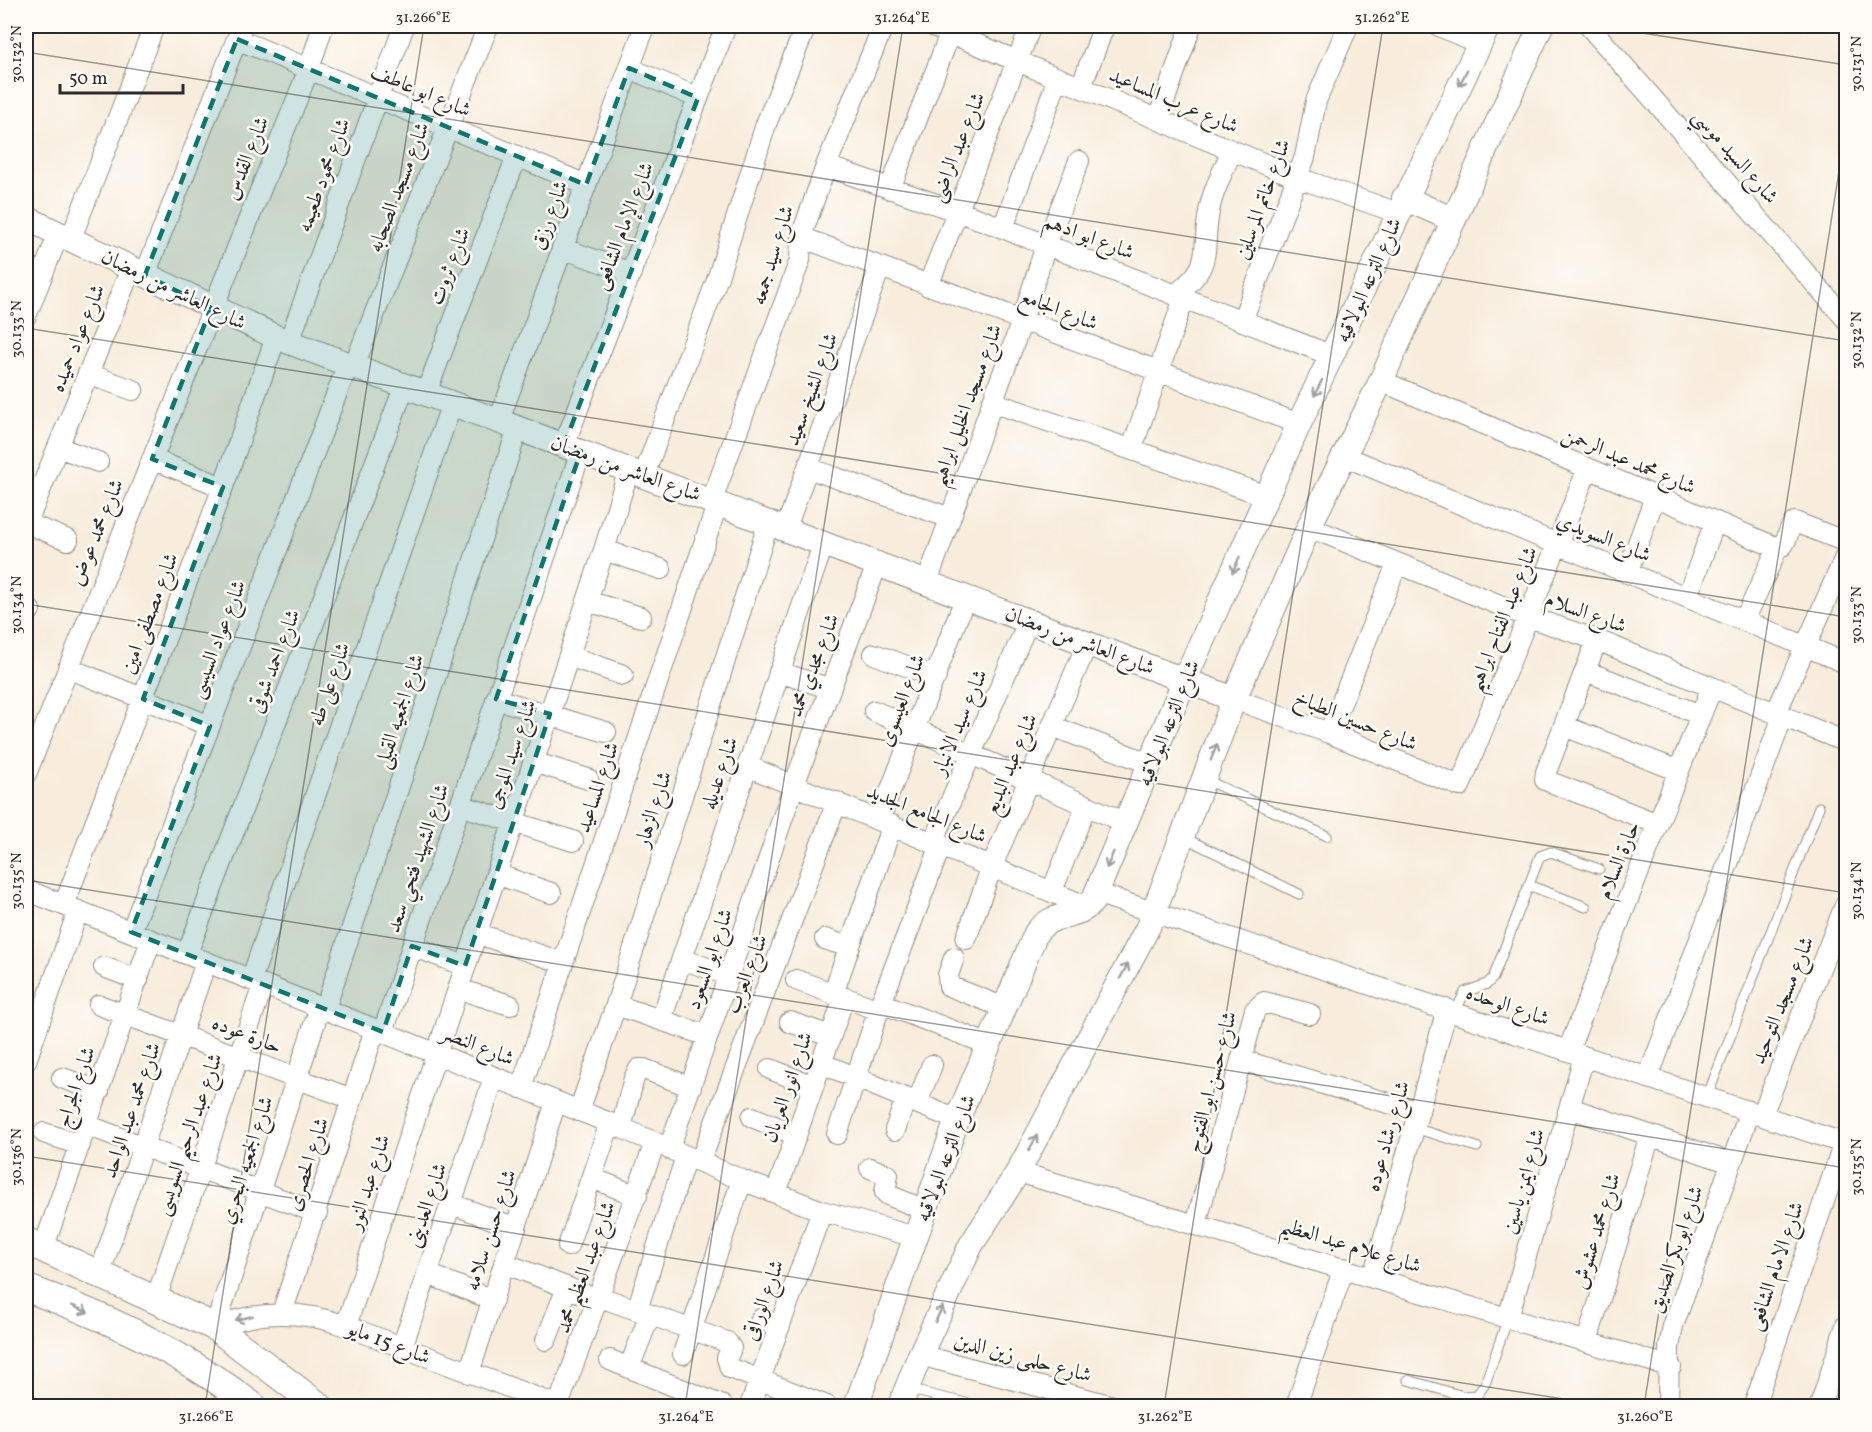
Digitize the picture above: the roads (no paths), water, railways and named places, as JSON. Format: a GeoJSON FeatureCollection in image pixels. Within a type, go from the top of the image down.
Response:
{"type":"FeatureCollection","features":[{"type":"Feature","properties":{"kind":"main road"},"geometry":{"type":"LineString","coordinates":[[34,1245],[100,1272],[215,1328],[319,1407]]}},
{"type":"Feature","properties":{"kind":"main road"},"geometry":{"type":"LineString","coordinates":[[26,1288],[64,1302],[166,1347],[224,1384],[253,1407]]}},
{"type":"Feature","properties":{"kind":"street"},"geometry":{"type":"LineString","coordinates":[[26,316],[65,236],[154,26]]}},
{"type":"Feature","properties":{"kind":"street","name":"شارع القدس"},"geometry":{"type":"LineString","coordinates":[[211,308],[309,69],[323,26]]}},
{"type":"Feature","properties":{"kind":"street","name":"شارع محمود طعيمه"},"geometry":{"type":"LineString","coordinates":[[282,339],[404,26]]}},
{"type":"Feature","properties":{"kind":"street","name":"شارع مسجد الصحابه"},"geometry":{"type":"LineString","coordinates":[[351,365],[488,26]]}},
{"type":"Feature","properties":{"kind":"street","name":"شارع رزق"},"geometry":{"type":"LineString","coordinates":[[509,424],[562,248],[645,26]]}},
{"type":"Feature","properties":{"kind":"street","name":"شارع الإمام الشافعى"},"geometry":{"type":"LineString","coordinates":[[573,448],[631,273],[726,26]]}},
{"type":"Feature","properties":{"kind":"street","name":"شارع سيد الموجى"},"geometry":{"type":"LineString","coordinates":[[436,1054],[604,550],[718,277],[766,124],[806,26]]}},
{"type":"Feature","properties":{"kind":"street","name":"شارع سيد جمعه"},"geometry":{"type":"LineString","coordinates":[[715,501],[800,260],[801,237],[826,166],[883,26]]}},
{"type":"Feature","properties":{"kind":"street","name":"شارع عبد الراضى"},"geometry":{"type":"LineString","coordinates":[[928,286],[1031,26]]}},
{"type":"Feature","properties":{"kind":"street"},"geometry":{"type":"LineString","coordinates":[[1081,87],[1104,26]]}},
{"type":"Feature","properties":{"kind":"street"},"geometry":{"type":"LineString","coordinates":[[1158,120],[1191,26]]}},
{"type":"Feature","properties":{"kind":"street","name":"شارع خاتم المرسلين"},"geometry":{"type":"LineString","coordinates":[[1242,321],[1309,147],[1316,101],[1348,26]]}},
{"type":"Feature","properties":{"kind":"street"},"geometry":{"type":"LineString","coordinates":[[1439,26],[1484,34]]}},
{"type":"Feature","properties":{"kind":"street"},"geometry":{"type":"LineString","coordinates":[[903,1398],[920,1355],[971,1245],[1018,1172],[1153,914],[1234,699],[1309,527],[1381,381],[1541,26]]}},
{"type":"Feature","properties":{"kind":"street","name":"شارع السيد موسي"},"geometry":{"type":"LineString","coordinates":[[1589,26],[1846,319]]}},
{"type":"Feature","properties":{"kind":"street"},"geometry":{"type":"LineString","coordinates":[[890,189],[945,28]]}},
{"type":"Feature","properties":{"kind":"street","name":"شارع عرب المساعيد"},"geometry":{"type":"LineString","coordinates":[[945,28],[1017,61],[1296,177],[1401,206]]}},
{"type":"Feature","properties":{"kind":"street","name":"شارع ابو عاطف"},"geometry":{"type":"LineString","coordinates":[[239,32],[309,69],[586,185]]}},
{"type":"Feature","properties":{"kind":"street","name":"شارع عواد حميده"},"geometry":{"type":"LineString","coordinates":[[26,524],[88,374],[138,272],[239,32]]}},
{"type":"Feature","properties":{"kind":"street","name":"شارع الترعه البولاقيه"},"geometry":{"type":"LineString","coordinates":[[856,1407],[957,1120],[1041,925],[1092,900],[1126,824],[1185,679],[1299,424],[1484,34]]}},
{"type":"Feature","properties":{"kind":"street"},"geometry":{"type":"LineString","coordinates":[[629,68],[698,98]]}},
{"type":"Feature","properties":{"kind":"street"},"geometry":{"type":"LineString","coordinates":[[1003,228],[1058,78]]}},
{"type":"Feature","properties":{"kind":"street"},"geometry":{"type":"LineString","coordinates":[[1132,448],[1160,374],[1180,296],[1193,281],[1206,258],[1208,212],[1232,150]]}},
{"type":"Feature","properties":{"kind":"street","name":"شارع ثروت"},"geometry":{"type":"LineString","coordinates":[[416,389],[517,156]]}},
{"type":"Feature","properties":{"kind":"street","name":"شارع مسجد الخليل ابراهيم"},"geometry":{"type":"LineString","coordinates":[[927,582],[1022,321],[1046,245],[1079,161]]}},
{"type":"Feature","properties":{"kind":"street","name":"شارع ابو ادهم"},"geometry":{"type":"LineString","coordinates":[[826,166],[1003,228],[1333,356]]}},
{"type":"Feature","properties":{"kind":"street"},"geometry":{"type":"LineString","coordinates":[[1401,206],[1454,220]]}},
{"type":"Feature","properties":{"kind":"street","name":"شارع العاشر من رمضان"},"geometry":{"type":"LineString","coordinates":[[26,218],[211,308],[282,339],[778,524],[1234,699]]}},
{"type":"Feature","properties":{"kind":"street","name":"شارع الجامع"},"geometry":{"type":"LineString","coordinates":[[801,237],[1160,374],[1299,424]]}},
{"type":"Feature","properties":{"kind":"street"},"geometry":{"type":"LineString","coordinates":[[562,248],[631,273]]}},
{"type":"Feature","properties":{"kind":"street","name":"شارع الشيخ سعيد"},"geometry":{"type":"LineString","coordinates":[[778,524],[808,468],[880,267]]}},
{"type":"Feature","properties":{"kind":"street","name":"شارع محمد عوض"},"geometry":{"type":"LineString","coordinates":[[26,774],[211,308]]}},
{"type":"Feature","properties":{"kind":"street","name":"شارع مصطفى امين"},"geometry":{"type":"LineString","coordinates":[[26,1060],[71,908],[143,699],[282,339]]}},
{"type":"Feature","properties":{"kind":"street","name":"شارع عواد السيسى"},"geometry":{"type":"LineString","coordinates":[[131,932],[351,365]]}},
{"type":"Feature","properties":{"kind":"street"},"geometry":{"type":"LineString","coordinates":[[88,374],[133,390]]}},
{"type":"Feature","properties":{"kind":"street","name":"شارع محمد عبد الرحمن"},"geometry":{"type":"LineString","coordinates":[[1381,381],[1778,547]]}},
{"type":"Feature","properties":{"kind":"street","name":"شارع احمد شوقى"},"geometry":{"type":"LineString","coordinates":[[187,954],[416,389]]}},
{"type":"Feature","properties":{"kind":"street"},"geometry":{"type":"LineString","coordinates":[[992,402],[1267,496]]}},
{"type":"Feature","properties":{"kind":"street","name":"شارع على طه"},"geometry":{"type":"LineString","coordinates":[[257,982],[452,403]]}},
{"type":"Feature","properties":{"kind":"street","name":"شارع الجمعيه القبلى"},"geometry":{"type":"LineString","coordinates":[[322,1008],[509,424]]}},
{"type":"Feature","properties":{"kind":"street"},"geometry":{"type":"LineString","coordinates":[[58,447],[98,462]]}},
{"type":"Feature","properties":{"kind":"street","name":"شارع الشهيد فتحي سعد"},"geometry":{"type":"LineString","coordinates":[[379,1031],[412,946],[496,699],[573,448]]}},
{"type":"Feature","properties":{"kind":"street","name":"شارع السويدي"},"geometry":{"type":"LineString","coordinates":[[1344,456],[1846,663]]}},
{"type":"Feature","properties":{"kind":"street"},"geometry":{"type":"LineString","coordinates":[[152,459],[223,487]]}},
{"type":"Feature","properties":{"kind":"street"},"geometry":{"type":"LineString","coordinates":[[808,468],[950,518]]}},
{"type":"Feature","properties":{"kind":"street","name":"شارع عبد الفتاح ابراهيم"},"geometry":{"type":"LineString","coordinates":[[1460,786],[1588,468]]}},
{"type":"Feature","properties":{"kind":"street"},"geometry":{"type":"LineString","coordinates":[[1627,573],[1655,497]]}},
{"type":"Feature","properties":{"kind":"street","name":"شارع المساعيد"},"geometry":{"type":"LineString","coordinates":[[521,1088],[715,501]]}},
{"type":"Feature","properties":{"kind":"street"},"geometry":{"type":"LineString","coordinates":[[1687,597],[1715,522]]}},
{"type":"Feature","properties":{"kind":"street"},"geometry":{"type":"LineString","coordinates":[[1744,621],[1778,547],[1785,543],[1790,527],[1795,522],[1846,542]]}},
{"type":"Feature","properties":{"kind":"street"},"geometry":{"type":"LineString","coordinates":[[26,524],[68,540]]}},
{"type":"Feature","properties":{"kind":"street","name":"شارع الزهار"},"geometry":{"type":"LineString","coordinates":[[579,1111],[778,524]]}},
{"type":"Feature","properties":{"kind":"street","name":"شارع السلام"},"geometry":{"type":"LineString","coordinates":[[1309,527],[1529,617],[1597,640],[1846,742]]}},
{"type":"Feature","properties":{"kind":"street","name":"شارع عديله"},"geometry":{"type":"LineString","coordinates":[[661,1020],[824,542]]}},
{"type":"Feature","properties":{"kind":"street"},"geometry":{"type":"LineString","coordinates":[[604,550],[661,568]]}},
{"type":"Feature","properties":{"kind":"street"},"geometry":{"type":"LineString","coordinates":[[1648,1078],[1805,646],[1846,555]]}},
{"type":"Feature","properties":{"kind":"street","name":"شارع مجدي محمد"},"geometry":{"type":"LineString","coordinates":[[794,785],[828,688],[878,562]]}},
{"type":"Feature","properties":{"kind":"street"},"geometry":{"type":"LineString","coordinates":[[1329,733],[1397,564]]}},
{"type":"Feature","properties":{"kind":"street","name":"شارع العيسوى"},"geometry":{"type":"LineString","coordinates":[[849,947],[915,729],[966,596]]}},
{"type":"Feature","properties":{"kind":"street"},"geometry":{"type":"LineString","coordinates":[[588,601],[641,617]]}},
{"type":"Feature","properties":{"kind":"street","name":"شارع سيد الانبار"},"geometry":{"type":"LineString","coordinates":[[837,1134],[937,844],[972,754],[1029,620]]}},
{"type":"Feature","properties":{"kind":"street"},"geometry":{"type":"LineString","coordinates":[[1597,640],[1546,772],[1545,780],[1658,824]]}},
{"type":"Feature","properties":{"kind":"street","name":"شارع عبد البديع"},"geometry":{"type":"LineString","coordinates":[[966,939],[992,866],[1088,642]]}},
{"type":"Feature","properties":{"kind":"street"},"geometry":{"type":"LineString","coordinates":[[874,654],[936,676]]}},
{"type":"Feature","properties":{"kind":"street"},"geometry":{"type":"LineString","coordinates":[[569,656],[623,675]]}},
{"type":"Feature","properties":{"kind":"street"},"geometry":{"type":"LineString","coordinates":[[68,668],[210,726]]}},
{"type":"Feature","properties":{"kind":"street"},"geometry":{"type":"LineString","coordinates":[[1585,671],[1701,715]]}},
{"type":"Feature","properties":{"kind":"street"},"geometry":{"type":"LineString","coordinates":[[779,672],[828,688]]}},
{"type":"Feature","properties":{"kind":"street","name":"حارة السلام"},"geometry":{"type":"LineString","coordinates":[[1576,1054],[1658,824],[1712,687]]}},
{"type":"Feature","properties":{"kind":"street"},"geometry":{"type":"LineString","coordinates":[[496,699],[606,732]]}},
{"type":"Feature","properties":{"kind":"street","name":"شارع حسين الطباخ"},"geometry":{"type":"LineString","coordinates":[[1234,699],[1329,733],[1460,786]]}},
{"type":"Feature","properties":{"kind":"street"},"geometry":{"type":"LineString","coordinates":[[874,711],[1126,824]]}},
{"type":"Feature","properties":{"kind":"street"},"geometry":{"type":"LineString","coordinates":[[1052,726],[1151,764]]}},
{"type":"Feature","properties":{"kind":"street"},"geometry":{"type":"LineString","coordinates":[[1564,726],[1679,771]]}},
{"type":"Feature","properties":{"kind":"street"},"geometry":{"type":"LineString","coordinates":[[533,762],[588,779]]}},
{"type":"Feature","properties":{"kind":"street","name":"شارع الجامع الجديد"},"geometry":{"type":"LineString","coordinates":[[747,765],[1052,891],[1092,900]]}},
{"type":"Feature","properties":{"kind":"street","name":"شارع ابو السعود"},"geometry":{"type":"LineString","coordinates":[[678,1153],[691,1087],[794,785]]}},
{"type":"Feature","properties":{"kind":"street","name":"شارع العرب"},"geometry":{"type":"LineString","coordinates":[[678,1153],[837,802]]}},
{"type":"Feature","properties":{"kind":"street"},"geometry":{"type":"LineString","coordinates":[[460,805],[573,841]]}},
{"type":"Feature","properties":{"kind":"street"},"geometry":{"type":"LineString","coordinates":[[1052,891],[1086,806]]}},
{"type":"Feature","properties":{"kind":"street"},"geometry":{"type":"LineString","coordinates":[[496,874],[551,893]]}},
{"type":"Feature","properties":{"kind":"street","name":"شارع النصر"},"geometry":{"type":"LineString","coordinates":[[26,893],[71,908],[579,1111],[742,1180],[822,1211],[915,1238]]}},
{"type":"Feature","properties":{"kind":"street","name":"شارع الوحده"},"geometry":{"type":"LineString","coordinates":[[1092,900],[1153,914],[1451,1010],[1845,1143]]}},
{"type":"Feature","properties":{"kind":"street","name":"شارع مسجد التوحيد"},"geometry":{"type":"LineString","coordinates":[[1756,1113],[1846,903]]}},
{"type":"Feature","properties":{"kind":"street"},"geometry":{"type":"LineString","coordinates":[[476,933],[563,963]]}},
{"type":"Feature","properties":{"kind":"street"},"geometry":{"type":"LineString","coordinates":[[825,939],[849,947]]}},
{"type":"Feature","properties":{"kind":"street","name":"شارع الجراج"},"geometry":{"type":"LineString","coordinates":[[34,1245],[80,1145],[152,940]]}},
{"type":"Feature","properties":{"kind":"street"},"geometry":{"type":"LineString","coordinates":[[412,946],[465,966]]}},
{"type":"Feature","properties":{"kind":"street","name":"شارع انور العريان"},"geometry":{"type":"LineString","coordinates":[[776,1193],[830,1036],[849,947]]}},
{"type":"Feature","properties":{"kind":"street"},"geometry":{"type":"LineString","coordinates":[[954,958],[948,981],[954,989],[1005,1008]]}},
{"type":"Feature","properties":{"kind":"street"},"geometry":{"type":"LineString","coordinates":[[682,959],[730,976]]}},
{"type":"Feature","properties":{"kind":"street","name":"شارع محمد عبد الواحد"},"geometry":{"type":"LineString","coordinates":[[100,1272],[145,1147],[206,962]]}},
{"type":"Feature","properties":{"kind":"street"},"geometry":{"type":"LineString","coordinates":[[104,967],[138,980]]}},
{"type":"Feature","properties":{"kind":"street"},"geometry":{"type":"LineString","coordinates":[[796,980],[838,996],[880,1006],[990,1045]]}},
{"type":"Feature","properties":{"kind":"street","name":"شارع عبد الرحيم السويسى"},"geometry":{"type":"LineString","coordinates":[[156,1299],[240,1056],[257,982]]}},
{"type":"Feature","properties":{"kind":"street"},"geometry":{"type":"LineString","coordinates":[[458,989],[510,1005]]}},
{"type":"Feature","properties":{"kind":"street","name":"شارع حسن ابو الفتوح"},"geometry":{"type":"LineString","coordinates":[[1196,1224],[1258,1005],[1270,1003],[1310,1014]]}},
{"type":"Feature","properties":{"kind":"street","name":"حارة عوده"},"geometry":{"type":"LineString","coordinates":[[99,1005],[352,1099]]}},
{"type":"Feature","properties":{"kind":"street"},"geometry":{"type":"LineString","coordinates":[[616,1005],[708,1036]]}},
{"type":"Feature","properties":{"kind":"street","name":"شارع الجمعيه البحري"},"geometry":{"type":"LineString","coordinates":[[215,1328],[322,1008]]}},
{"type":"Feature","properties":{"kind":"street","name":"شارع رشاد عوده"},"geometry":{"type":"LineString","coordinates":[[1372,1276],[1416,1120],[1451,1010]]}},
{"type":"Feature","properties":{"kind":"street"},"geometry":{"type":"LineString","coordinates":[[790,1022],[830,1036]]}},
{"type":"Feature","properties":{"kind":"street","name":"شارع الحصرى"},"geometry":{"type":"LineString","coordinates":[[282,1313],[317,1213],[352,1099],[379,1031]]}},
{"type":"Feature","properties":{"kind":"street","name":"شارع عبد النور"},"geometry":{"type":"LineString","coordinates":[[346,1326],[436,1054]]}},
{"type":"Feature","properties":{"kind":"street","name":"شارع ايمن ياسين"},"geometry":{"type":"LineString","coordinates":[[1508,1318],[1569,1108],[1576,1054]]}},
{"type":"Feature","properties":{"kind":"street"},"geometry":{"type":"LineString","coordinates":[[1241,1060],[1416,1120]]}},
{"type":"Feature","properties":{"kind":"street"},"geometry":{"type":"LineString","coordinates":[[821,1063],[957,1120]]}},
{"type":"Feature","properties":{"kind":"street"},"geometry":{"type":"LineString","coordinates":[[895,1130],[932,1065]]}},
{"type":"Feature","properties":{"kind":"street"},"geometry":{"type":"LineString","coordinates":[[568,1246],[591,1178],[616,1126],[639,1069],[691,1087]]}},
{"type":"Feature","properties":{"kind":"street"},"geometry":{"type":"LineString","coordinates":[[770,1069],[813,1086]]}},
{"type":"Feature","properties":{"kind":"street"},"geometry":{"type":"LineString","coordinates":[[62,1078],[99,1091]]}},
{"type":"Feature","properties":{"kind":"street","name":"شارع العدينى"},"geometry":{"type":"LineString","coordinates":[[402,1347],[494,1078]]}},
{"type":"Feature","properties":{"kind":"street","name":"شارع حسن سلامه"},"geometry":{"type":"LineString","coordinates":[[469,1373],[556,1102]]}},
{"type":"Feature","properties":{"kind":"street"},"geometry":{"type":"LineString","coordinates":[[1569,1108],[1731,1163]]}},
{"type":"Feature","properties":{"kind":"street","name":"شارع ابو بكر الصديق"},"geometry":{"type":"LineString","coordinates":[[1668,1407],[1671,1366],[1669,1348],[1673,1326],[1731,1163],[1756,1113]]}},
{"type":"Feature","properties":{"kind":"street"},"geometry":{"type":"LineString","coordinates":[[752,1117],[796,1135]]}},
{"type":"Feature","properties":{"kind":"street"},"geometry":{"type":"LineString","coordinates":[[87,1125],[317,1213]]}},
{"type":"Feature","properties":{"kind":"street"},"geometry":{"type":"LineString","coordinates":[[44,1133],[80,1145]]}},
{"type":"Feature","properties":{"kind":"street","name":"شارع محمد عشوش"},"geometry":{"type":"LineString","coordinates":[[1587,1341],[1650,1135]]}},
{"type":"Feature","properties":{"kind":"street","name":"شارع الامام الشافعى"},"geometry":{"type":"LineString","coordinates":[[1754,1407],[1845,1143]]}},
{"type":"Feature","properties":{"kind":"street"},"geometry":{"type":"LineString","coordinates":[[629,1368],[644,1312],[678,1153]]}},
{"type":"Feature","properties":{"kind":"street","name":"شارع عبد العظيم محمد"},"geometry":{"type":"LineString","coordinates":[[558,1406],[637,1196],[678,1153]]}},
{"type":"Feature","properties":{"kind":"street"},"geometry":{"type":"LineString","coordinates":[[870,1168],[888,1175],[885,1192],[888,1195],[925,1210]]}},
{"type":"Feature","properties":{"kind":"street","name":"شارع علام عبد العظيم"},"geometry":{"type":"LineString","coordinates":[[1018,1172],[1671,1366]]}},
{"type":"Feature","properties":{"kind":"street"},"geometry":{"type":"LineString","coordinates":[[591,1178],[637,1196]]}},
{"type":"Feature","properties":{"kind":"street"},"geometry":{"type":"LineString","coordinates":[[683,1354],[742,1180]]}},
{"type":"Feature","properties":{"kind":"street"},"geometry":{"type":"LineString","coordinates":[[452,1204],[516,1228]]}},
{"type":"Feature","properties":{"kind":"street","name":"شارع الوراقى"},"geometry":{"type":"LineString","coordinates":[[750,1407],[760,1380],[770,1322],[822,1211]]}},
{"type":"Feature","properties":{"kind":"street"},"geometry":{"type":"LineString","coordinates":[[504,1263],[567,1288],[644,1312],[730,1344],[727,1358],[730,1368],[827,1407]]}},
{"type":"Feature","properties":{"kind":"street"},"geometry":{"type":"LineString","coordinates":[[1296,1407],[1344,1268]]}},
{"type":"Feature","properties":{"kind":"street"},"geometry":{"type":"LineString","coordinates":[[428,1274],[493,1300]]}},
{"type":"Feature","properties":{"kind":"street"},"geometry":{"type":"LineString","coordinates":[[546,1340],[567,1288]]}},
{"type":"Feature","properties":{"kind":"street","name":"شارع 15 مايو"},"geometry":{"type":"LineString","coordinates":[[215,1328],[248,1317],[282,1313],[313,1316],[346,1326],[558,1406]]}},
{"type":"Feature","properties":{"kind":"street"},"geometry":{"type":"LineString","coordinates":[[1820,1407],[1846,1325]]}},
{"type":"Feature","properties":{"kind":"street","name":"شارع حلمى زين الدين"},"geometry":{"type":"LineString","coordinates":[[920,1355],[1113,1407]]}},
{"type":"Feature","properties":{"kind":"street"},"geometry":{"type":"LineString","coordinates":[[610,1360],[723,1407]]}},
{"type":"Feature","properties":{"kind":"lane"},"geometry":{"type":"LineString","coordinates":[[1204,779],[1327,836]]}},
{"type":"Feature","properties":{"kind":"lane"},"geometry":{"type":"LineString","coordinates":[[1707,1098],[1819,807]]}},
{"type":"Feature","properties":{"kind":"lane"},"geometry":{"type":"LineString","coordinates":[[1182,837],[1299,894]]}},
{"type":"Feature","properties":{"kind":"lane"},"geometry":{"type":"LineString","coordinates":[[1451,1010],[1465,992],[1487,984],[1493,978],[1540,856],[1547,852],[1599,869]]}},
{"type":"Feature","properties":{"kind":"lane"},"geometry":{"type":"LineString","coordinates":[[1528,885],[1586,907]]}},
{"type":"Feature","properties":{"kind":"lane"},"geometry":{"type":"LineString","coordinates":[[1416,1120],[1477,1147]]}},
{"type":"Feature","properties":{"kind":"lane"},"geometry":{"type":"LineString","coordinates":[[1408,1380],[1463,1396],[1477,1395],[1485,1384],[1508,1318]]}},
{"type":"Feature","properties":{"kind":"lane"},"geometry":{"type":"LineString","coordinates":[[903,1398],[978,1407]]}}]}
